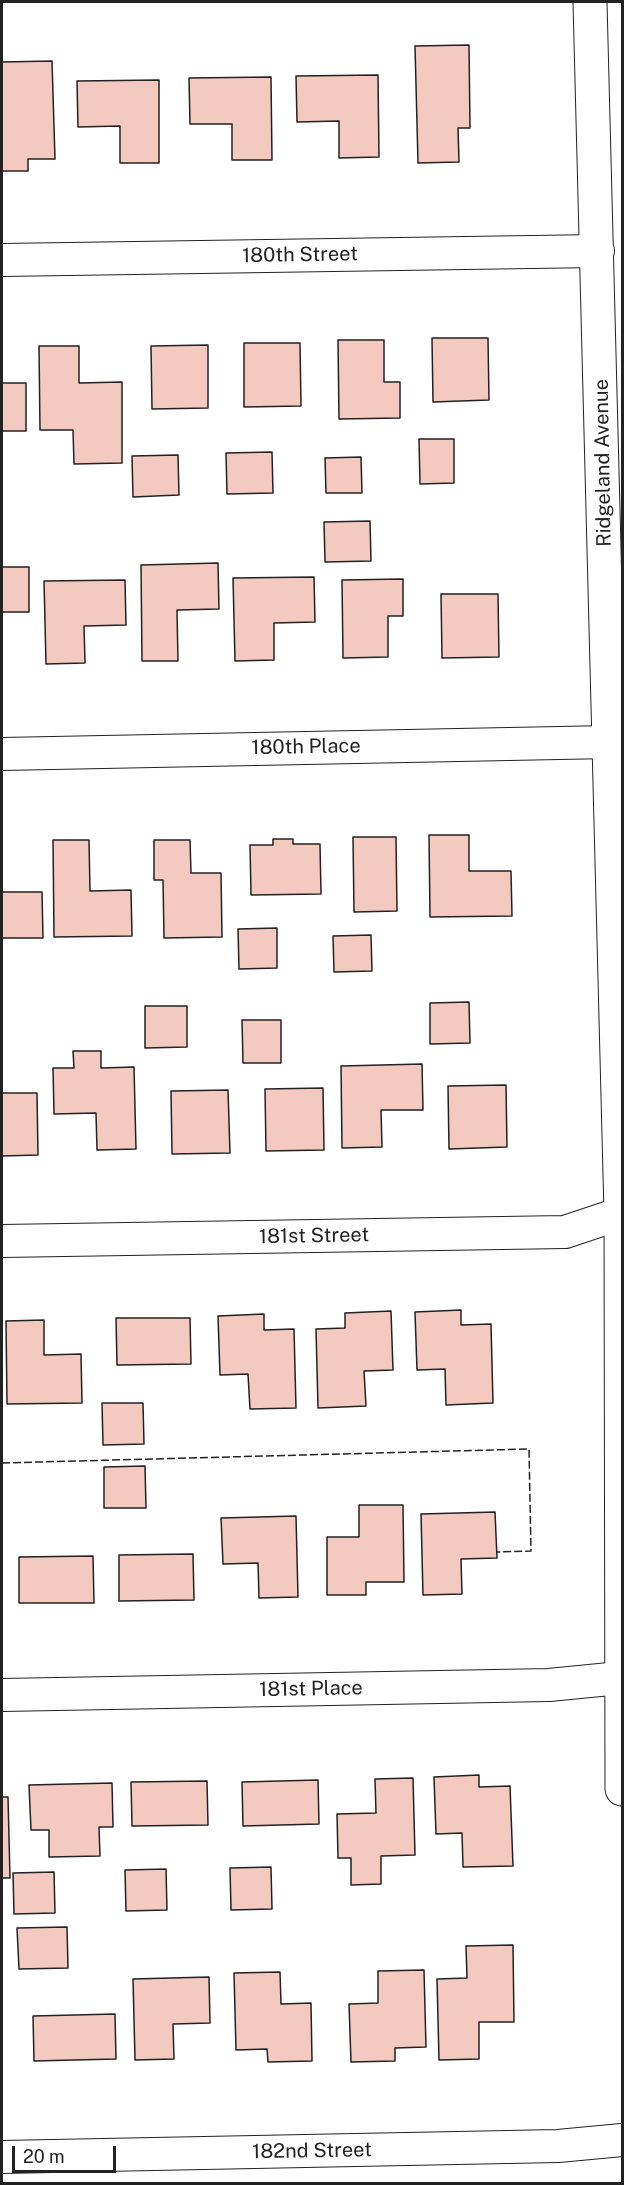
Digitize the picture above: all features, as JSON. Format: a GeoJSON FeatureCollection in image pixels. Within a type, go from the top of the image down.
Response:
{"type":"FeatureCollection","features":[{"type":"Feature","properties":{"kind":"street","name":"Ridgeland Avenue"},"geometry":{"type":"LineString","coordinates":[[590,2],[622,1213],[620,1678],[622,1789]]}},
{"type":"Feature","properties":{"kind":"street","name":"180th Street"},"geometry":{"type":"LineString","coordinates":[[2,260],[598,251]]}},
{"type":"Feature","properties":{"kind":"street","name":"180th Place"},"geometry":{"type":"LineString","coordinates":[[2,754],[610,742]]}},
{"type":"Feature","properties":{"kind":"street","name":"181st Street"},"geometry":{"type":"LineString","coordinates":[[2,1241],[565,1232],[622,1213]]}},
{"type":"Feature","properties":{"kind":"street","name":"181st Place"},"geometry":{"type":"LineString","coordinates":[[2,1695],[549,1685],[620,1678]]}},
{"type":"Feature","properties":{"kind":"street","name":"182nd Street"},"geometry":{"type":"LineString","coordinates":[[2,2157],[558,2146],[622,2140]]}},
{"type":"Feature","properties":{"kind":"building"},"geometry":{"type":"Polygon","coordinates":[[[469,45],[470,128],[458,128],[459,162],[418,163],[415,46],[469,45]]]}},
{"type":"Feature","properties":{"kind":"building"},"geometry":{"type":"Polygon","coordinates":[[[52,61],[55,159],[28,159],[28,171],[2,171],[2,62],[52,61]]]}},
{"type":"Feature","properties":{"kind":"building"},"geometry":{"type":"Polygon","coordinates":[[[378,75],[379,157],[339,158],[339,121],[297,122],[296,76],[378,75]]]}},
{"type":"Feature","properties":{"kind":"building"},"geometry":{"type":"Polygon","coordinates":[[[271,77],[272,160],[232,160],[232,124],[190,124],[189,78],[271,77]]]}},
{"type":"Feature","properties":{"kind":"building"},"geometry":{"type":"Polygon","coordinates":[[[159,80],[159,163],[120,163],[120,126],[78,127],[77,81],[159,80]]]}},
{"type":"Feature","properties":{"kind":"building"},"geometry":{"type":"Polygon","coordinates":[[[432,338],[488,338],[489,400],[433,402],[432,338]]]}},
{"type":"Feature","properties":{"kind":"building"},"geometry":{"type":"Polygon","coordinates":[[[338,340],[384,340],[384,382],[400,382],[400,418],[339,419],[338,340]]]}},
{"type":"Feature","properties":{"kind":"building"},"geometry":{"type":"Polygon","coordinates":[[[244,343],[300,343],[301,406],[244,407],[244,343]]]}},
{"type":"Feature","properties":{"kind":"building"},"geometry":{"type":"Polygon","coordinates":[[[208,345],[208,408],[152,409],[151,346],[208,345]]]}},
{"type":"Feature","properties":{"kind":"building"},"geometry":{"type":"Polygon","coordinates":[[[39,346],[79,346],[79,383],[122,382],[122,463],[74,464],[73,430],[40,430],[39,346]]]}},
{"type":"Feature","properties":{"kind":"building"},"geometry":{"type":"Polygon","coordinates":[[[2,383],[26,383],[26,431],[2,431],[2,383]]]}},
{"type":"Feature","properties":{"kind":"building"},"geometry":{"type":"Polygon","coordinates":[[[419,439],[454,439],[454,483],[420,484],[419,439]]]}},
{"type":"Feature","properties":{"kind":"building"},"geometry":{"type":"Polygon","coordinates":[[[272,452],[273,493],[227,494],[226,453],[272,452]]]}},
{"type":"Feature","properties":{"kind":"building"},"geometry":{"type":"Polygon","coordinates":[[[178,455],[179,495],[133,497],[132,456],[178,455]]]}},
{"type":"Feature","properties":{"kind":"building"},"geometry":{"type":"Polygon","coordinates":[[[361,457],[362,493],[326,493],[325,458],[361,457]]]}},
{"type":"Feature","properties":{"kind":"building"},"geometry":{"type":"Polygon","coordinates":[[[370,521],[371,561],[325,562],[324,522],[370,521]]]}},
{"type":"Feature","properties":{"kind":"building"},"geometry":{"type":"Polygon","coordinates":[[[218,563],[219,609],[177,610],[178,661],[142,661],[141,565],[218,563]]]}},
{"type":"Feature","properties":{"kind":"building"},"geometry":{"type":"Polygon","coordinates":[[[2,567],[29,567],[29,612],[2,612],[2,567]]]}},
{"type":"Feature","properties":{"kind":"building"},"geometry":{"type":"Polygon","coordinates":[[[314,577],[315,622],[274,623],[274,660],[235,661],[233,578],[314,577]]]}},
{"type":"Feature","properties":{"kind":"building"},"geometry":{"type":"Polygon","coordinates":[[[403,579],[403,616],[388,616],[388,657],[343,658],[342,580],[403,579]]]}},
{"type":"Feature","properties":{"kind":"building"},"geometry":{"type":"Polygon","coordinates":[[[125,580],[126,625],[84,626],[85,663],[46,664],[44,581],[125,580]]]}},
{"type":"Feature","properties":{"kind":"building"},"geometry":{"type":"Polygon","coordinates":[[[441,594],[498,594],[499,657],[442,658],[441,594]]]}},
{"type":"Feature","properties":{"kind":"building"},"geometry":{"type":"Polygon","coordinates":[[[429,835],[469,835],[469,871],[511,871],[512,916],[430,917],[429,835]]]}},
{"type":"Feature","properties":{"kind":"building"},"geometry":{"type":"Polygon","coordinates":[[[353,837],[396,837],[397,911],[354,912],[353,837]]]}},
{"type":"Feature","properties":{"kind":"building"},"geometry":{"type":"Polygon","coordinates":[[[273,839],[293,839],[293,844],[320,844],[321,894],[251,895],[250,845],[273,845],[273,839]]]}},
{"type":"Feature","properties":{"kind":"building"},"geometry":{"type":"Polygon","coordinates":[[[53,840],[89,840],[90,891],[131,890],[132,936],[54,937],[53,840]]]}},
{"type":"Feature","properties":{"kind":"building"},"geometry":{"type":"Polygon","coordinates":[[[154,840],[190,840],[191,873],[221,873],[222,937],[164,938],[163,880],[154,880],[154,840]]]}},
{"type":"Feature","properties":{"kind":"building"},"geometry":{"type":"Polygon","coordinates":[[[2,892],[42,892],[43,938],[2,938],[2,892]]]}},
{"type":"Feature","properties":{"kind":"building"},"geometry":{"type":"Polygon","coordinates":[[[277,928],[277,968],[239,969],[238,929],[277,928]]]}},
{"type":"Feature","properties":{"kind":"building"},"geometry":{"type":"Polygon","coordinates":[[[371,935],[372,971],[334,972],[333,936],[371,935]]]}},
{"type":"Feature","properties":{"kind":"building"},"geometry":{"type":"Polygon","coordinates":[[[469,1002],[470,1043],[430,1044],[430,1003],[469,1002]]]}},
{"type":"Feature","properties":{"kind":"building"},"geometry":{"type":"Polygon","coordinates":[[[145,1006],[187,1006],[187,1047],[145,1048],[145,1006]]]}},
{"type":"Feature","properties":{"kind":"building"},"geometry":{"type":"Polygon","coordinates":[[[242,1020],[281,1020],[281,1063],[243,1063],[242,1020]]]}},
{"type":"Feature","properties":{"kind":"building"},"geometry":{"type":"Polygon","coordinates":[[[73,1051],[101,1051],[101,1068],[134,1067],[136,1149],[97,1150],[96,1113],[54,1114],[53,1068],[74,1068],[73,1051]]]}},
{"type":"Feature","properties":{"kind":"building"},"geometry":{"type":"Polygon","coordinates":[[[422,1064],[423,1110],[381,1110],[382,1147],[342,1148],[341,1066],[422,1064]]]}},
{"type":"Feature","properties":{"kind":"building"},"geometry":{"type":"Polygon","coordinates":[[[506,1085],[507,1147],[449,1149],[448,1086],[506,1085]]]}},
{"type":"Feature","properties":{"kind":"building"},"geometry":{"type":"Polygon","coordinates":[[[323,1088],[324,1150],[266,1151],[265,1089],[323,1088]]]}},
{"type":"Feature","properties":{"kind":"building"},"geometry":{"type":"Polygon","coordinates":[[[228,1090],[230,1153],[172,1154],[171,1091],[228,1090]]]}},
{"type":"Feature","properties":{"kind":"building"},"geometry":{"type":"Polygon","coordinates":[[[2,1093],[37,1093],[38,1155],[2,1156],[2,1093]]]}},
{"type":"Feature","properties":{"kind":"building"},"geometry":{"type":"Polygon","coordinates":[[[461,1310],[461,1325],[491,1324],[493,1403],[446,1405],[445,1369],[417,1370],[415,1312],[461,1310]]]}},
{"type":"Feature","properties":{"kind":"building"},"geometry":{"type":"Polygon","coordinates":[[[391,1311],[393,1370],[364,1371],[366,1406],[318,1408],[316,1329],[345,1328],[345,1313],[391,1311]]]}},
{"type":"Feature","properties":{"kind":"building"},"geometry":{"type":"Polygon","coordinates":[[[264,1314],[264,1330],[294,1329],[296,1408],[250,1409],[248,1374],[220,1375],[218,1316],[264,1314]]]}},
{"type":"Feature","properties":{"kind":"building"},"geometry":{"type":"Polygon","coordinates":[[[116,1318],[190,1318],[191,1364],[117,1365],[116,1318]]]}},
{"type":"Feature","properties":{"kind":"building"},"geometry":{"type":"Polygon","coordinates":[[[44,1320],[44,1355],[81,1354],[82,1403],[7,1404],[6,1321],[44,1320]]]}},
{"type":"Feature","properties":{"kind":"building"},"geometry":{"type":"Polygon","coordinates":[[[102,1403],[143,1403],[144,1444],[103,1445],[102,1403]]]}},
{"type":"Feature","properties":{"kind":"building"},"geometry":{"type":"Polygon","coordinates":[[[145,1466],[146,1508],[104,1508],[104,1467],[145,1466]]]}},
{"type":"Feature","properties":{"kind":"building"},"geometry":{"type":"Polygon","coordinates":[[[359,1505],[403,1505],[404,1582],[366,1582],[366,1595],[327,1595],[327,1537],[359,1537],[359,1505]]]}},
{"type":"Feature","properties":{"kind":"building"},"geometry":{"type":"Polygon","coordinates":[[[495,1512],[497,1558],[461,1559],[462,1594],[423,1595],[421,1514],[495,1512]]]}},
{"type":"Feature","properties":{"kind":"building"},"geometry":{"type":"Polygon","coordinates":[[[296,1516],[298,1597],[259,1598],[258,1563],[223,1564],[221,1518],[296,1516]]]}},
{"type":"Feature","properties":{"kind":"building"},"geometry":{"type":"Polygon","coordinates":[[[193,1554],[194,1600],[119,1601],[119,1555],[193,1554]]]}},
{"type":"Feature","properties":{"kind":"building"},"geometry":{"type":"Polygon","coordinates":[[[93,1556],[94,1603],[19,1603],[19,1557],[93,1556]]]}},
{"type":"Feature","properties":{"kind":"building"},"geometry":{"type":"Polygon","coordinates":[[[479,1775],[479,1787],[510,1786],[513,1866],[463,1867],[462,1833],[436,1834],[434,1777],[479,1775]]]}},
{"type":"Feature","properties":{"kind":"building"},"geometry":{"type":"Polygon","coordinates":[[[413,1778],[415,1855],[381,1856],[381,1884],[351,1885],[351,1858],[338,1858],[337,1814],[376,1813],[375,1779],[413,1778]]]}},
{"type":"Feature","properties":{"kind":"building"},"geometry":{"type":"Polygon","coordinates":[[[318,1780],[319,1824],[243,1826],[242,1782],[318,1780]]]}},
{"type":"Feature","properties":{"kind":"building"},"geometry":{"type":"Polygon","coordinates":[[[207,1781],[208,1825],[132,1826],[131,1782],[207,1781]]]}},
{"type":"Feature","properties":{"kind":"building"},"geometry":{"type":"Polygon","coordinates":[[[112,1783],[113,1827],[99,1827],[100,1856],[49,1857],[49,1830],[31,1830],[29,1785],[112,1783]]]}},
{"type":"Feature","properties":{"kind":"building"},"geometry":{"type":"Polygon","coordinates":[[[2,1797],[8,1797],[10,1878],[2,1878],[2,1797]]]}},
{"type":"Feature","properties":{"kind":"building"},"geometry":{"type":"Polygon","coordinates":[[[271,1867],[272,1909],[231,1910],[230,1868],[271,1867]]]}},
{"type":"Feature","properties":{"kind":"building"},"geometry":{"type":"Polygon","coordinates":[[[166,1869],[167,1910],[126,1911],[125,1870],[166,1869]]]}},
{"type":"Feature","properties":{"kind":"building"},"geometry":{"type":"Polygon","coordinates":[[[54,1872],[55,1913],[14,1914],[13,1873],[54,1872]]]}},
{"type":"Feature","properties":{"kind":"building"},"geometry":{"type":"Polygon","coordinates":[[[67,1927],[68,1968],[19,1969],[17,1928],[67,1927]]]}},
{"type":"Feature","properties":{"kind":"building"},"geometry":{"type":"Polygon","coordinates":[[[513,1945],[514,2022],[479,2022],[479,2059],[439,2060],[437,1979],[467,1978],[466,1946],[513,1945]]]}},
{"type":"Feature","properties":{"kind":"building"},"geometry":{"type":"Polygon","coordinates":[[[424,1970],[426,2047],[395,2048],[395,2061],[351,2062],[349,2004],[378,2003],[378,1971],[424,1970]]]}},
{"type":"Feature","properties":{"kind":"building"},"geometry":{"type":"Polygon","coordinates":[[[280,1972],[281,2004],[311,2003],[312,2061],[268,2062],[267,2049],[236,2050],[234,1973],[280,1972]]]}},
{"type":"Feature","properties":{"kind":"building"},"geometry":{"type":"Polygon","coordinates":[[[209,1977],[210,2023],[173,2024],[174,2059],[135,2060],[133,1979],[209,1977]]]}},
{"type":"Feature","properties":{"kind":"building"},"geometry":{"type":"Polygon","coordinates":[[[115,2014],[116,2059],[34,2061],[33,2016],[115,2014]]]}},
{"type":"Feature","properties":{"kind":"fence"},"geometry":{"type":"LineString","coordinates":[[2,1463],[529,1449],[531,1551],[497,1552]]}}]}
